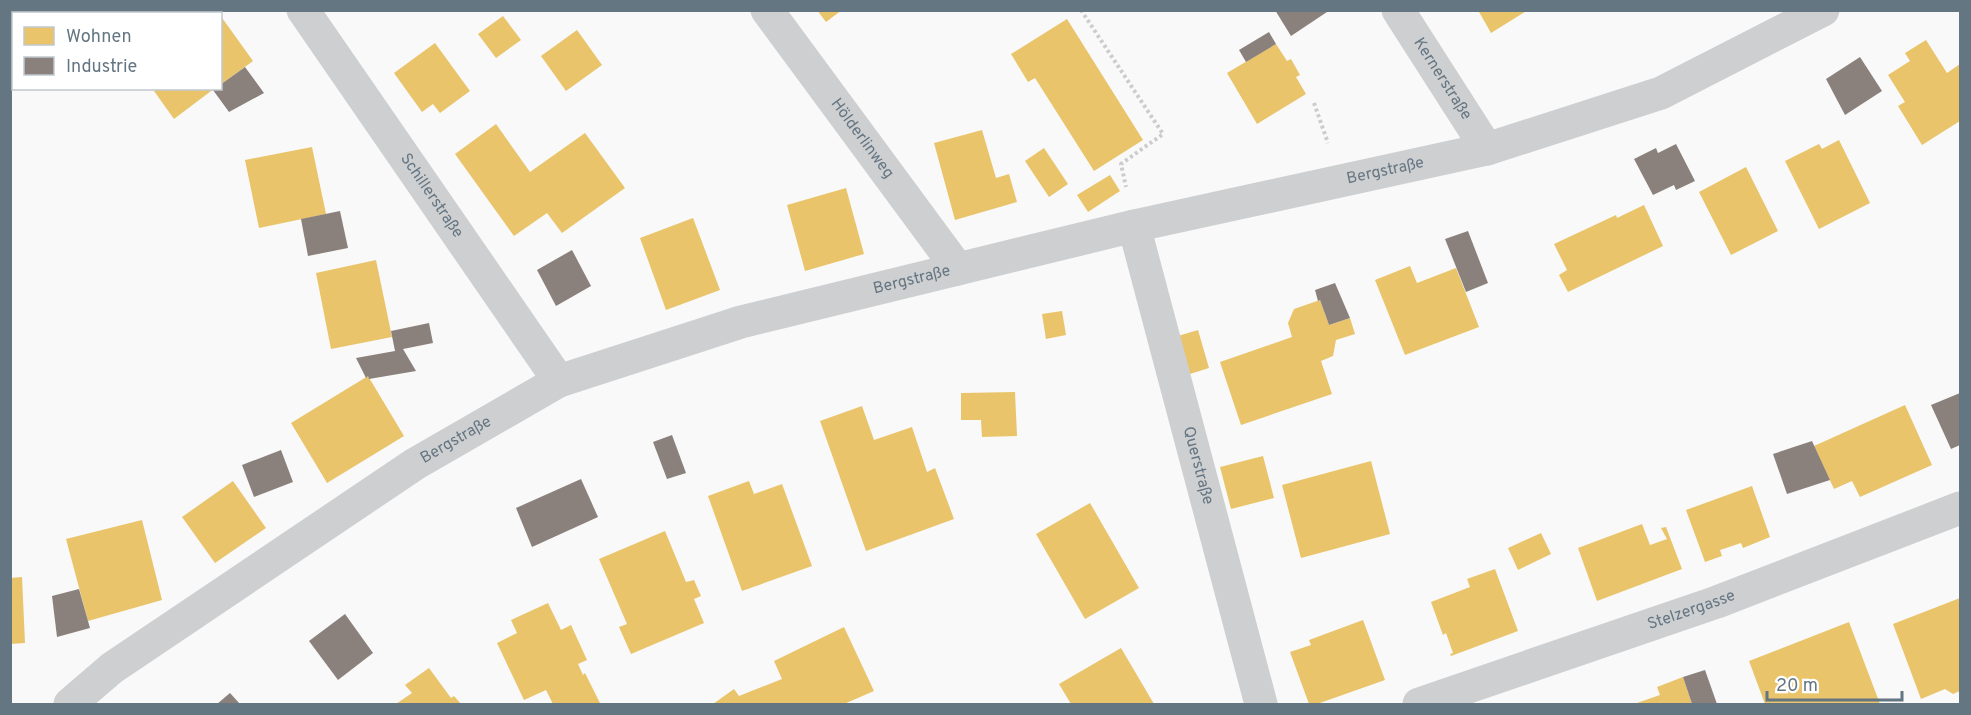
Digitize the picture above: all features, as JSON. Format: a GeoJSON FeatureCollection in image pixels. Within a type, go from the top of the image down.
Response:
{"type":"FeatureCollection","features":[{"type":"Feature","properties":{"kind":"street","name":"Schillerstraße"},"geometry":{"type":"LineString","coordinates":[[303,10],[559,381]]}},
{"type":"Feature","properties":{"kind":"street","name":"Hölderlinweg"},"geometry":{"type":"LineString","coordinates":[[767,10],[958,269]]}},
{"type":"Feature","properties":{"kind":"street","name":"Kernerstraße"},"geometry":{"type":"LineString","coordinates":[[1398,10],[1487,149]]}},
{"type":"Feature","properties":{"kind":"street","name":"Bergstraße"},"geometry":{"type":"LineString","coordinates":[[70,705],[112,668],[416,464],[559,381],[741,322],[1134,226],[1487,149],[1661,93],[1824,10]]}},
{"type":"Feature","properties":{"kind":"street","name":"Querstraße"},"geometry":{"type":"LineString","coordinates":[[1134,226],[1261,705]]}},
{"type":"Feature","properties":{"kind":"street","name":"Stelzergasse"},"geometry":{"type":"LineString","coordinates":[[1419,705],[1717,602],[1960,508]]}},
{"type":"Feature","properties":{"kind":"path"},"geometry":{"type":"LineString","coordinates":[[1081,10],[1163,134],[1121,164],[1134,226]]}},
{"type":"Feature","properties":{"kind":"building: Wohnen"},"geometry":{"type":"Polygon","coordinates":[[[817,10],[842,10],[826,22],[817,10]]]}},
{"type":"Feature","properties":{"kind":"building: Wohnen"},"geometry":{"type":"Polygon","coordinates":[[[1478,10],[1528,10],[1491,33],[1478,10]]]}},
{"type":"Feature","properties":{"kind":"building: Wohnen"},"geometry":{"type":"Polygon","coordinates":[[[503,16],[521,40],[496,58],[478,34],[503,16]]]}},
{"type":"Feature","properties":{"kind":"building: Wohnen"},"geometry":{"type":"Polygon","coordinates":[[[222,18],[253,61],[222,84],[222,18]]]}},
{"type":"Feature","properties":{"kind":"building: Wohnen"},"geometry":{"type":"Polygon","coordinates":[[[1067,19],[1143,140],[1094,171],[1035,78],[1028,82],[1011,54],[1067,19]]]}},
{"type":"Feature","properties":{"kind":"building: Wohnen"},"geometry":{"type":"Polygon","coordinates":[[[577,30],[602,65],[566,91],[541,56],[577,30]]]}},
{"type":"Feature","properties":{"kind":"building: Wohnen"},"geometry":{"type":"Polygon","coordinates":[[[1926,40],[1947,73],[1960,64],[1960,121],[1922,145],[1898,106],[1905,102],[1888,75],[1910,61],[1905,53],[1926,40]]]}},
{"type":"Feature","properties":{"kind":"building: Wohnen"},"geometry":{"type":"Polygon","coordinates":[[[435,43],[470,91],[440,113],[433,104],[422,112],[394,73],[435,43]]]}},
{"type":"Feature","properties":{"kind":"building: Wohnen"},"geometry":{"type":"Polygon","coordinates":[[[1276,44],[1287,61],[1291,59],[1300,75],[1296,77],[1306,94],[1257,124],[1227,73],[1276,44]]]}},
{"type":"Feature","properties":{"kind":"building: Wohnen"},"geometry":{"type":"Polygon","coordinates":[[[155,90],[212,90],[174,119],[155,90]]]}},
{"type":"Feature","properties":{"kind":"building: Wohnen"},"geometry":{"type":"Polygon","coordinates":[[[496,124],[530,172],[585,133],[625,188],[562,233],[547,213],[514,236],[455,154],[496,124]]]}},
{"type":"Feature","properties":{"kind":"building: Wohnen"},"geometry":{"type":"Polygon","coordinates":[[[982,130],[996,178],[1009,174],[1017,202],[955,220],[934,143],[982,130]]]}},
{"type":"Feature","properties":{"kind":"building: Wohnen"},"geometry":{"type":"Polygon","coordinates":[[[1839,140],[1870,203],[1819,229],[1785,161],[1819,144],[1822,149],[1839,140]]]}},
{"type":"Feature","properties":{"kind":"building: Wohnen"},"geometry":{"type":"Polygon","coordinates":[[[312,147],[326,214],[259,228],[245,160],[312,147]]]}},
{"type":"Feature","properties":{"kind":"building: Wohnen"},"geometry":{"type":"Polygon","coordinates":[[[1044,148],[1068,184],[1049,197],[1025,161],[1044,148]]]}},
{"type":"Feature","properties":{"kind":"building: Wohnen"},"geometry":{"type":"Polygon","coordinates":[[[1746,167],[1778,231],[1731,255],[1699,192],[1746,167]]]}},
{"type":"Feature","properties":{"kind":"building: Wohnen"},"geometry":{"type":"Polygon","coordinates":[[[1110,175],[1120,191],[1088,212],[1077,195],[1110,175]]]}},
{"type":"Feature","properties":{"kind":"building: Wohnen"},"geometry":{"type":"Polygon","coordinates":[[[846,188],[864,254],[805,271],[787,205],[846,188]]]}},
{"type":"Feature","properties":{"kind":"building: Wohnen"},"geometry":{"type":"Polygon","coordinates":[[[1644,205],[1663,246],[1568,292],[1559,275],[1567,270],[1554,244],[1616,215],[1617,218],[1644,205]]]}},
{"type":"Feature","properties":{"kind":"building: Wohnen"},"geometry":{"type":"Polygon","coordinates":[[[693,218],[720,290],[666,310],[640,238],[693,218]]]}},
{"type":"Feature","properties":{"kind":"building: Wohnen"},"geometry":{"type":"Polygon","coordinates":[[[376,260],[392,337],[331,349],[316,273],[376,260]]]}},
{"type":"Feature","properties":{"kind":"building: Wohnen"},"geometry":{"type":"Polygon","coordinates":[[[1410,266],[1417,283],[1456,268],[1479,327],[1405,355],[1375,280],[1410,266]]]}},
{"type":"Feature","properties":{"kind":"building: Wohnen"},"geometry":{"type":"Polygon","coordinates":[[[1320,300],[1329,325],[1350,318],[1355,334],[1336,340],[1333,356],[1321,361],[1332,394],[1241,425],[1220,362],[1292,337],[1288,323],[1294,309],[1320,300]]]}},
{"type":"Feature","properties":{"kind":"building: Wohnen"},"geometry":{"type":"Polygon","coordinates":[[[1062,311],[1066,335],[1046,339],[1042,314],[1062,311]]]}},
{"type":"Feature","properties":{"kind":"building: Wohnen"},"geometry":{"type":"Polygon","coordinates":[[[1198,330],[1209,368],[1190,374],[1178,336],[1198,330]]]}},
{"type":"Feature","properties":{"kind":"building: Wohnen"},"geometry":{"type":"Polygon","coordinates":[[[368,376],[404,436],[327,483],[291,423],[368,376]]]}},
{"type":"Feature","properties":{"kind":"building: Wohnen"},"geometry":{"type":"Polygon","coordinates":[[[1015,392],[1017,436],[982,437],[981,420],[961,420],[961,393],[1015,392]]]}},
{"type":"Feature","properties":{"kind":"building: Wohnen"},"geometry":{"type":"Polygon","coordinates":[[[1905,405],[1932,465],[1860,497],[1852,481],[1834,489],[1814,446],[1905,405]]]}},
{"type":"Feature","properties":{"kind":"building: Wohnen"},"geometry":{"type":"Polygon","coordinates":[[[862,406],[874,440],[912,427],[927,472],[935,468],[954,519],[866,551],[820,421],[862,406]]]}},
{"type":"Feature","properties":{"kind":"building: Wohnen"},"geometry":{"type":"Polygon","coordinates":[[[1263,456],[1274,498],[1231,509],[1220,467],[1263,456]]]}},
{"type":"Feature","properties":{"kind":"building: Wohnen"},"geometry":{"type":"Polygon","coordinates":[[[1371,461],[1390,534],[1301,558],[1282,485],[1371,461]]]}},
{"type":"Feature","properties":{"kind":"building: Wohnen"},"geometry":{"type":"Polygon","coordinates":[[[233,481],[266,528],[215,563],[182,517],[233,481]]]}},
{"type":"Feature","properties":{"kind":"building: Wohnen"},"geometry":{"type":"Polygon","coordinates":[[[749,481],[754,494],[782,484],[812,566],[742,591],[708,496],[749,481]]]}},
{"type":"Feature","properties":{"kind":"building: Wohnen"},"geometry":{"type":"Polygon","coordinates":[[[1752,486],[1770,537],[1743,548],[1741,543],[1720,550],[1722,556],[1705,562],[1686,510],[1752,486]]]}},
{"type":"Feature","properties":{"kind":"building: Wohnen"},"geometry":{"type":"Polygon","coordinates":[[[1090,503],[1139,588],[1085,619],[1036,534],[1090,503]]]}},
{"type":"Feature","properties":{"kind":"building: Wohnen"},"geometry":{"type":"Polygon","coordinates":[[[142,520],[162,600],[88,621],[66,539],[142,520]]]}},
{"type":"Feature","properties":{"kind":"building: Wohnen"},"geometry":{"type":"Polygon","coordinates":[[[1642,524],[1650,545],[1667,539],[1661,528],[1666,527],[1682,569],[1597,601],[1578,548],[1642,524]]]}},
{"type":"Feature","properties":{"kind":"building: Wohnen"},"geometry":{"type":"Polygon","coordinates":[[[665,531],[686,582],[694,580],[701,596],[694,599],[704,623],[631,654],[619,627],[627,624],[599,559],[665,531]]]}},
{"type":"Feature","properties":{"kind":"building: Wohnen"},"geometry":{"type":"Polygon","coordinates":[[[1541,533],[1551,554],[1518,570],[1508,548],[1541,533]]]}},
{"type":"Feature","properties":{"kind":"building: Wohnen"},"geometry":{"type":"Polygon","coordinates":[[[1495,569],[1518,631],[1451,656],[1450,654],[1453,653],[1446,633],[1443,635],[1431,602],[1470,587],[1467,579],[1495,569]]]}},
{"type":"Feature","properties":{"kind":"building: Wohnen"},"geometry":{"type":"Polygon","coordinates":[[[22,577],[25,643],[10,644],[10,578],[22,577]]]}},
{"type":"Feature","properties":{"kind":"building: Wohnen"},"geometry":{"type":"Polygon","coordinates":[[[1960,598],[1960,691],[1953,694],[1945,689],[1921,699],[1893,624],[1960,598]]]}},
{"type":"Feature","properties":{"kind":"building: Wohnen"},"geometry":{"type":"Polygon","coordinates":[[[548,603],[561,630],[571,625],[587,660],[578,664],[600,703],[553,704],[546,690],[524,700],[497,643],[517,633],[511,620],[548,603]]]}},
{"type":"Feature","properties":{"kind":"building: Wohnen"},"geometry":{"type":"Polygon","coordinates":[[[1363,620],[1385,680],[1317,704],[1309,704],[1290,652],[1311,645],[1309,640],[1363,620]]]}},
{"type":"Feature","properties":{"kind":"building: Wohnen"},"geometry":{"type":"Polygon","coordinates":[[[1849,622],[1880,704],[1765,704],[1749,661],[1849,622]]]}},
{"type":"Feature","properties":{"kind":"building: Wohnen"},"geometry":{"type":"Polygon","coordinates":[[[844,627],[874,691],[844,704],[713,704],[734,689],[739,696],[782,679],[774,661],[844,627]]]}},
{"type":"Feature","properties":{"kind":"building: Wohnen"},"geometry":{"type":"Polygon","coordinates":[[[1121,648],[1154,704],[1071,704],[1059,684],[1121,648]]]}},
{"type":"Feature","properties":{"kind":"building: Wohnen"},"geometry":{"type":"Polygon","coordinates":[[[429,668],[451,698],[454,696],[461,704],[396,704],[412,693],[405,685],[429,668]]]}},
{"type":"Feature","properties":{"kind":"building: Wohnen"},"geometry":{"type":"Polygon","coordinates":[[[1683,677],[1692,704],[1634,704],[1660,695],[1657,687],[1683,677]]]}},
{"type":"Feature","properties":{"kind":"building: Industrie"},"geometry":{"type":"Polygon","coordinates":[[[1275,10],[1325,10],[1327,12],[1291,36],[1275,10]]]}},
{"type":"Feature","properties":{"kind":"building: Industrie"},"geometry":{"type":"Polygon","coordinates":[[[1269,32],[1276,44],[1246,62],[1239,50],[1269,32]]]}},
{"type":"Feature","properties":{"kind":"building: Industrie"},"geometry":{"type":"Polygon","coordinates":[[[1860,57],[1882,91],[1845,115],[1826,79],[1860,57]]]}},
{"type":"Feature","properties":{"kind":"building: Industrie"},"geometry":{"type":"Polygon","coordinates":[[[245,67],[264,93],[229,112],[213,90],[222,90],[222,84],[245,67]]]}},
{"type":"Feature","properties":{"kind":"building: Industrie"},"geometry":{"type":"Polygon","coordinates":[[[1676,144],[1695,181],[1676,190],[1674,185],[1653,195],[1634,159],[1656,148],[1658,153],[1676,144]]]}},
{"type":"Feature","properties":{"kind":"building: Industrie"},"geometry":{"type":"Polygon","coordinates":[[[340,211],[348,248],[308,256],[301,219],[340,211]]]}},
{"type":"Feature","properties":{"kind":"building: Industrie"},"geometry":{"type":"Polygon","coordinates":[[[1468,231],[1488,283],[1466,292],[1445,239],[1468,231]]]}},
{"type":"Feature","properties":{"kind":"building: Industrie"},"geometry":{"type":"Polygon","coordinates":[[[572,250],[591,286],[556,306],[537,270],[572,250]]]}},
{"type":"Feature","properties":{"kind":"building: Industrie"},"geometry":{"type":"Polygon","coordinates":[[[1335,283],[1350,318],[1329,325],[1315,290],[1335,283]]]}},
{"type":"Feature","properties":{"kind":"building: Industrie"},"geometry":{"type":"Polygon","coordinates":[[[429,323],[433,343],[403,349],[416,371],[366,378],[356,358],[395,351],[391,331],[429,323]]]}},
{"type":"Feature","properties":{"kind":"building: Industrie"},"geometry":{"type":"Polygon","coordinates":[[[1960,393],[1960,445],[1951,449],[1931,405],[1960,393]]]}},
{"type":"Feature","properties":{"kind":"building: Industrie"},"geometry":{"type":"Polygon","coordinates":[[[672,435],[686,473],[667,479],[653,442],[672,435]]]}},
{"type":"Feature","properties":{"kind":"building: Industrie"},"geometry":{"type":"Polygon","coordinates":[[[1812,441],[1830,480],[1787,494],[1773,454],[1812,441]]]}},
{"type":"Feature","properties":{"kind":"building: Industrie"},"geometry":{"type":"Polygon","coordinates":[[[281,450],[293,482],[254,497],[242,465],[281,450]]]}},
{"type":"Feature","properties":{"kind":"building: Industrie"},"geometry":{"type":"Polygon","coordinates":[[[581,479],[598,517],[532,547],[516,508],[581,479]]]}},
{"type":"Feature","properties":{"kind":"building: Industrie"},"geometry":{"type":"Polygon","coordinates":[[[79,589],[90,628],[57,637],[52,596],[79,589]]]}},
{"type":"Feature","properties":{"kind":"building: Industrie"},"geometry":{"type":"Polygon","coordinates":[[[345,614],[373,653],[338,680],[309,641],[345,614]]]}},
{"type":"Feature","properties":{"kind":"building: Industrie"},"geometry":{"type":"Polygon","coordinates":[[[1705,670],[1717,704],[1692,704],[1683,677],[1705,670]]]}},
{"type":"Feature","properties":{"kind":"building: Industrie"},"geometry":{"type":"Polygon","coordinates":[[[230,693],[240,704],[217,704],[230,693]]]}}]}
